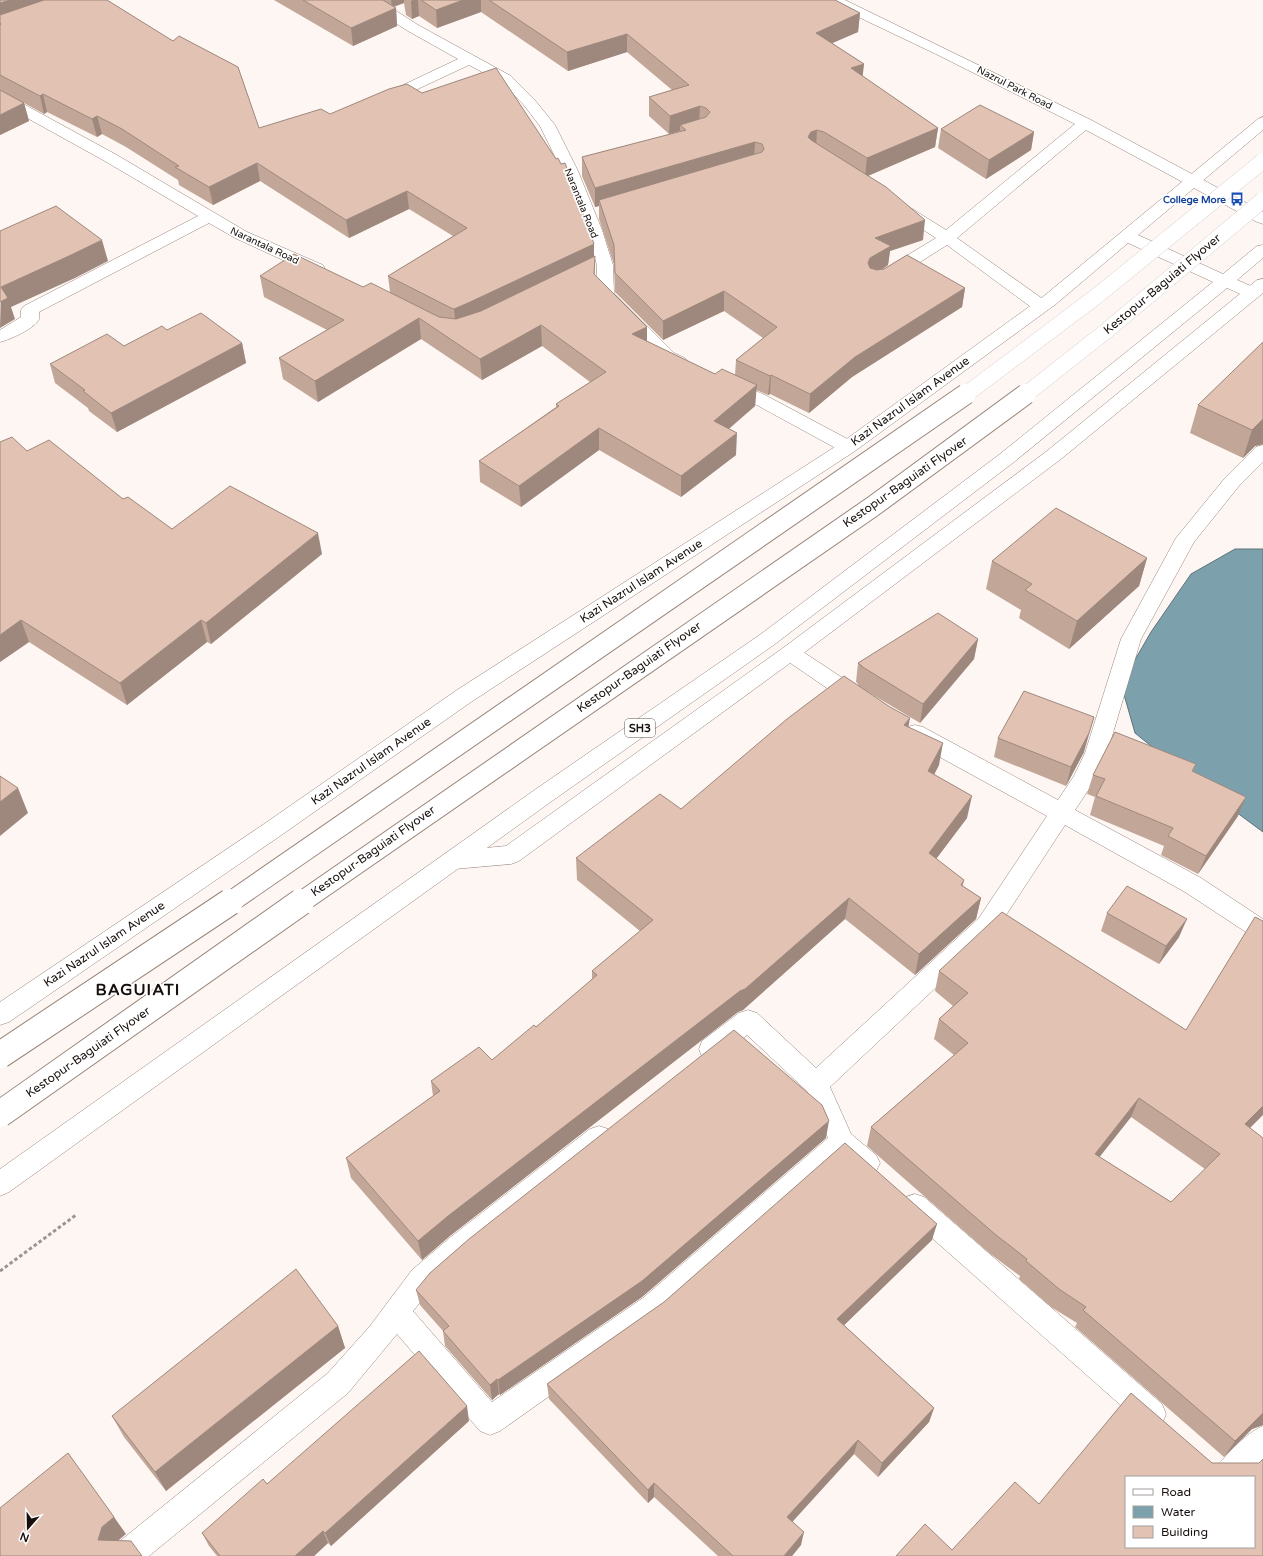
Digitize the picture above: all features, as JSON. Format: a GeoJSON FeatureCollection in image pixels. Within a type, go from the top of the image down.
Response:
{"type":"FeatureCollection","features":[{"type":"Feature","properties":{"kind":"street","name":"Narantala Road"},"geometry":{"type":"LineString","coordinates":[[369,0],[398,12],[413,28],[506,79],[528,101],[547,125],[577,169],[595,214],[597,268],[605,294],[668,357],[696,370]]}},
{"type":"Feature","properties":{"kind":"street","name":"Nazrul Park Road"},"geometry":{"type":"LineString","coordinates":[[834,0],[940,49],[1086,123],[1263,219]]}},
{"type":"Feature","properties":{"kind":"street"},"geometry":{"type":"LineString","coordinates":[[375,104],[469,59]]}},
{"type":"Feature","properties":{"kind":"street","name":"Narantala Road"},"geometry":{"type":"LineString","coordinates":[[0,97],[109,157],[241,236],[328,274]]}},
{"type":"Feature","properties":{"kind":"street","name":"Kazi Nazrul Islam Avenue"},"geometry":{"type":"LineString","coordinates":[[0,1015],[272,830],[464,696],[848,447],[1041,306],[1263,122]]}},
{"type":"Feature","properties":{"kind":"street"},"geometry":{"type":"LineString","coordinates":[[875,283],[947,238],[1086,123]]}},
{"type":"Feature","properties":{"kind":"street"},"geometry":{"type":"LineString","coordinates":[[0,1055],[158,951],[378,801],[945,410],[1098,295],[1263,161]]}},
{"type":"Feature","properties":{"kind":"street","name":"Kestopur-Baguiati Flyover"},"geometry":{"type":"LineString","coordinates":[[0,1114],[456,793],[715,615],[932,463],[1009,407],[1120,319],[1263,200]]}},
{"type":"Feature","properties":{"kind":"street"},"geometry":{"type":"LineString","coordinates":[[888,201],[947,238],[1041,306]]}},
{"type":"Feature","properties":{"kind":"street"},"geometry":{"type":"LineString","coordinates":[[0,337],[16,330],[30,319],[30,310],[209,217]]}},
{"type":"Feature","properties":{"kind":"street"},"geometry":{"type":"LineString","coordinates":[[1126,236],[1226,281],[1258,288]]}},
{"type":"Feature","properties":{"kind":"street","name":"SH3"},"geometry":{"type":"LineString","coordinates":[[0,1184],[774,634],[1007,458],[1263,250]]}},
{"type":"Feature","properties":{"kind":"street"},"geometry":{"type":"LineString","coordinates":[[454,860],[511,855],[790,653],[1054,454],[1258,288]]}},
{"type":"Feature","properties":{"kind":"street"},"geometry":{"type":"LineString","coordinates":[[717,380],[759,399],[848,447]]}},
{"type":"Feature","properties":{"kind":"street"},"geometry":{"type":"LineString","coordinates":[[816,1084],[987,925],[1063,813],[1083,780],[1096,752],[1131,639],[1186,538],[1232,482],[1263,451]]}},
{"type":"Feature","properties":{"kind":"street"},"geometry":{"type":"LineString","coordinates":[[790,653],[876,710]]}},
{"type":"Feature","properties":{"kind":"street"},"geometry":{"type":"LineString","coordinates":[[895,722],[1193,885],[1263,931]]}},
{"type":"Feature","properties":{"kind":"street"},"geometry":{"type":"LineString","coordinates":[[692,1064],[748,1020],[816,1084],[842,1142],[1170,1430]]}},
{"type":"Feature","properties":{"kind":"street"},"geometry":{"type":"LineString","coordinates":[[126,1556],[338,1383],[380,1335],[422,1279],[461,1245],[617,1123]]}},
{"type":"Feature","properties":{"kind":"street"},"geometry":{"type":"LineString","coordinates":[[396,1312],[490,1421],[653,1307],[842,1142]]}},
{"type":"Feature","properties":{"kind":"street"},"geometry":{"type":"LineString","coordinates":[[1218,1472],[1263,1440]]}},
{"type":"Feature","properties":{"kind":"path"},"geometry":{"type":"LineString","coordinates":[[0,1271],[76,1215]]}},
{"type":"Feature","properties":{"kind":"water"},"geometry":{"type":"Polygon","coordinates":[[[1235,549],[1263,549],[1263,832],[1194,781],[1135,733],[1121,684],[1151,632],[1191,574],[1235,549]]]}},
{"type":"Feature","properties":{"kind":"building"},"geometry":{"type":"Polygon","coordinates":[[[0,0],[10,0],[0,3],[0,0]]]}},
{"type":"Feature","properties":{"kind":"building"},"geometry":{"type":"Polygon","coordinates":[[[44,0],[107,0],[173,41],[179,36],[238,67],[259,128],[321,109],[330,114],[389,89],[407,84],[422,93],[496,68],[556,159],[558,158],[561,164],[565,163],[594,244],[468,303],[454,309],[451,308],[388,276],[467,228],[407,191],[346,220],[257,163],[209,187],[175,167],[179,166],[122,129],[97,116],[92,119],[43,94],[40,96],[0,75],[0,15],[44,0]]]}},
{"type":"Feature","properties":{"kind":"building"},"geometry":{"type":"Polygon","coordinates":[[[303,0],[383,0],[396,8],[351,28],[303,0]]]}},
{"type":"Feature","properties":{"kind":"building"},"geometry":{"type":"Polygon","coordinates":[[[421,0],[463,0],[436,10],[421,0]]]}},
{"type":"Feature","properties":{"kind":"building"},"geometry":{"type":"Polygon","coordinates":[[[489,0],[835,0],[860,13],[816,33],[864,64],[851,68],[938,128],[867,158],[824,132],[817,130],[811,132],[808,137],[886,187],[925,220],[875,238],[891,246],[870,258],[868,263],[870,268],[877,270],[884,269],[907,255],[965,288],[855,357],[810,394],[736,360],[777,327],[724,291],[663,321],[615,273],[614,245],[599,200],[762,152],[764,149],[762,144],[755,142],[595,188],[582,157],[686,130],[680,125],[706,117],[710,112],[706,108],[700,106],[670,116],[649,97],[689,85],[627,34],[567,52],[489,0]]]}},
{"type":"Feature","properties":{"kind":"building"},"geometry":{"type":"Polygon","coordinates":[[[0,90],[24,103],[0,115],[0,90]]]}},
{"type":"Feature","properties":{"kind":"building"},"geometry":{"type":"Polygon","coordinates":[[[980,105],[1034,132],[989,160],[941,129],[980,105]]]}},
{"type":"Feature","properties":{"kind":"building"},"geometry":{"type":"Polygon","coordinates":[[[56,206],[102,240],[1,287],[8,298],[0,302],[0,231],[56,206]]]}},
{"type":"Feature","properties":{"kind":"building"},"geometry":{"type":"Polygon","coordinates":[[[294,254],[363,287],[371,283],[439,317],[456,319],[481,311],[595,256],[594,274],[647,327],[632,334],[715,374],[722,369],[757,385],[714,421],[737,433],[681,476],[599,428],[519,486],[479,461],[559,406],[556,404],[606,372],[541,325],[480,359],[419,318],[315,381],[279,358],[344,320],[260,276],[294,254]]]}},
{"type":"Feature","properties":{"kind":"building"},"geometry":{"type":"Polygon","coordinates":[[[201,313],[242,343],[111,413],[83,391],[85,390],[50,364],[107,334],[124,346],[162,326],[167,330],[201,313]]]}},
{"type":"Feature","properties":{"kind":"building"},"geometry":{"type":"Polygon","coordinates":[[[1263,342],[1263,419],[1252,430],[1198,405],[1263,342]]]}},
{"type":"Feature","properties":{"kind":"building"},"geometry":{"type":"Polygon","coordinates":[[[12,437],[27,451],[49,440],[123,499],[128,497],[172,529],[230,486],[318,533],[206,623],[201,620],[120,683],[21,620],[0,635],[0,442],[12,437]]]}},
{"type":"Feature","properties":{"kind":"building"},"geometry":{"type":"Polygon","coordinates":[[[1056,508],[1147,558],[1077,621],[1025,590],[1032,584],[992,561],[1056,508]]]}},
{"type":"Feature","properties":{"kind":"building"},"geometry":{"type":"Polygon","coordinates":[[[938,613],[978,639],[923,704],[858,663],[938,613]]]}},
{"type":"Feature","properties":{"kind":"building"},"geometry":{"type":"Polygon","coordinates":[[[844,676],[890,707],[910,718],[904,725],[943,743],[928,771],[972,796],[929,853],[964,880],[961,885],[981,898],[919,954],[849,898],[745,989],[740,991],[448,1216],[418,1241],[346,1158],[440,1091],[431,1081],[479,1047],[492,1060],[534,1025],[536,1027],[597,975],[592,971],[653,920],[576,858],[660,794],[681,809],[787,719],[844,676]]]}},
{"type":"Feature","properties":{"kind":"building"},"geometry":{"type":"Polygon","coordinates":[[[1024,691],[1094,717],[1089,733],[1071,767],[998,738],[1024,691]]]}},
{"type":"Feature","properties":{"kind":"building"},"geometry":{"type":"Polygon","coordinates":[[[1115,732],[1196,764],[1192,771],[1246,797],[1206,856],[1168,836],[1173,828],[1096,796],[1105,779],[1093,775],[1115,732]]]}},
{"type":"Feature","properties":{"kind":"building"},"geometry":{"type":"Polygon","coordinates":[[[0,776],[18,788],[0,802],[0,776]]]}},
{"type":"Feature","properties":{"kind":"building"},"geometry":{"type":"Polygon","coordinates":[[[1127,886],[1187,919],[1166,946],[1107,913],[1127,886]]]}},
{"type":"Feature","properties":{"kind":"building"},"geometry":{"type":"Polygon","coordinates":[[[1002,912],[1186,1030],[1255,917],[1263,921],[1263,1106],[1245,1124],[1263,1138],[1263,1413],[1235,1441],[1083,1310],[1086,1307],[1059,1289],[1026,1261],[1027,1259],[996,1235],[871,1127],[968,1043],[939,1019],[968,993],[939,971],[1002,912]],[[1139,1098],[1095,1154],[1171,1202],[1220,1154],[1139,1098]]]}},
{"type":"Feature","properties":{"kind":"building"},"geometry":{"type":"Polygon","coordinates":[[[734,1030],[822,1105],[829,1121],[642,1281],[490,1385],[443,1331],[449,1326],[416,1290],[430,1273],[469,1239],[734,1030]]]}},
{"type":"Feature","properties":{"kind":"building"},"geometry":{"type":"Polygon","coordinates":[[[845,1143],[937,1224],[837,1319],[934,1408],[882,1463],[858,1440],[787,1517],[804,1532],[784,1556],[733,1556],[654,1483],[648,1490],[547,1384],[664,1302],[845,1143]]]}},
{"type":"Feature","properties":{"kind":"building"},"geometry":{"type":"Polygon","coordinates":[[[296,1269],[338,1326],[155,1472],[112,1416],[296,1269]]]}},
{"type":"Feature","properties":{"kind":"building"},"geometry":{"type":"Polygon","coordinates":[[[419,1351],[467,1406],[325,1533],[323,1531],[295,1556],[220,1556],[202,1533],[263,1479],[267,1484],[419,1351]]]}},
{"type":"Feature","properties":{"kind":"building"},"geometry":{"type":"Polygon","coordinates":[[[1131,1393],[1212,1463],[1259,1463],[1263,1459],[1263,1556],[896,1556],[925,1524],[952,1550],[1015,1482],[1039,1504],[1131,1393]]]}},
{"type":"Feature","properties":{"kind":"building"},"geometry":{"type":"Polygon","coordinates":[[[68,1453],[114,1517],[102,1527],[98,1540],[131,1541],[142,1556],[0,1556],[0,1508],[68,1453]]]}},
{"type":"Feature","properties":{"kind":"place","name":"College More"},"geometry":{"type":"Point","coordinates":[1237,199]}},
{"type":"Feature","properties":{"kind":"district","name":"BAGUIATI"},"geometry":{"type":"Point","coordinates":[138,989]}}]}
